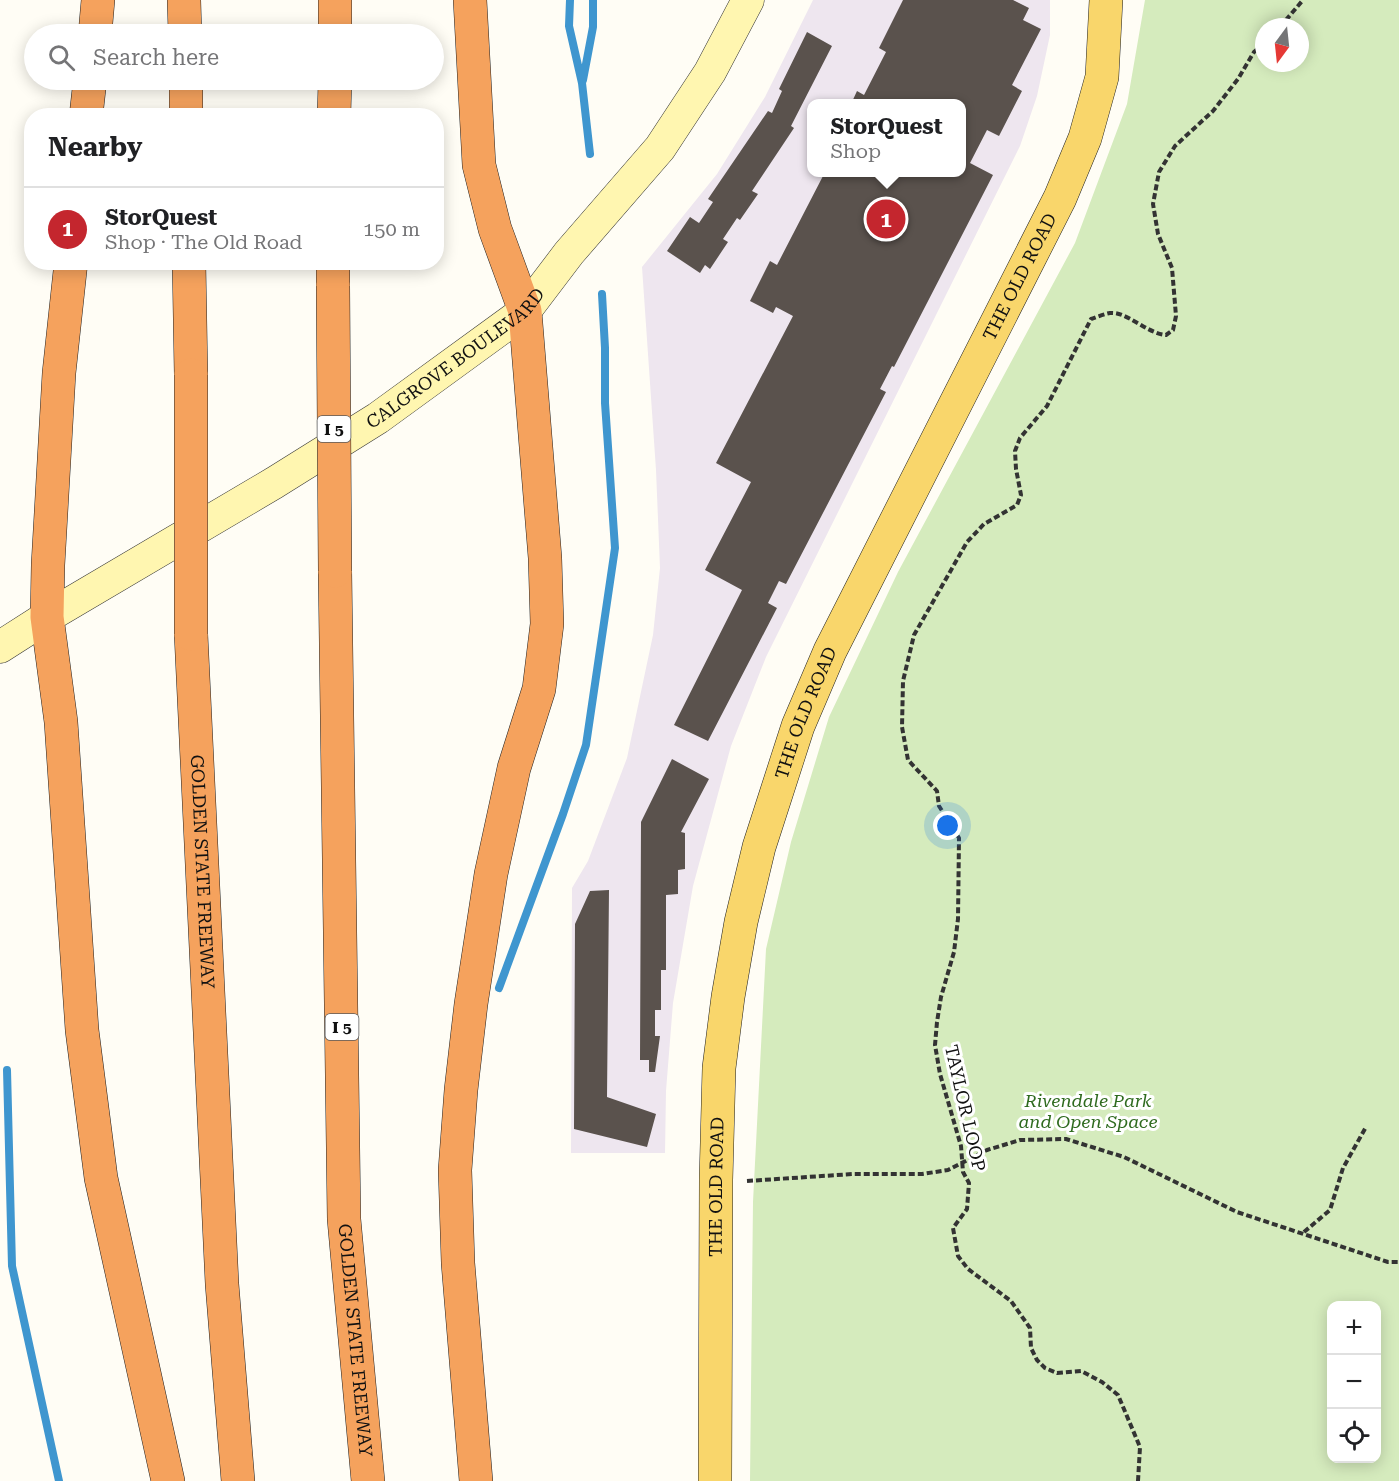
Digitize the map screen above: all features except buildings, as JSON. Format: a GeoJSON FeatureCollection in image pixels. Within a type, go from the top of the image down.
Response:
{"type":"FeatureCollection","features":[{"type":"Feature","properties":{"kind":"highway"},"geometry":{"type":"LineString","coordinates":[[96,24],[98,0]]}},
{"type":"Feature","properties":{"kind":"highway"},"geometry":{"type":"LineString","coordinates":[[184,0],[185,24]]}},
{"type":"Feature","properties":{"kind":"highway"},"geometry":{"type":"LineString","coordinates":[[335,0],[335,24]]}},
{"type":"Feature","properties":{"kind":"highway"},"geometry":{"type":"LineString","coordinates":[[470,0],[479,165],[495,229],[525,311],[545,558],[547,624],[539,689],[514,768],[491,874],[471,1004],[461,1090],[455,1170],[458,1263],[476,1481]]}},
{"type":"Feature","properties":{"kind":"highway"},"geometry":{"type":"LineString","coordinates":[[87,108],[89,90]]}},
{"type":"Feature","properties":{"kind":"highway"},"geometry":{"type":"LineString","coordinates":[[186,90],[186,108]]}},
{"type":"Feature","properties":{"kind":"highway"},"geometry":{"type":"LineString","coordinates":[[334,108],[335,90]]}},
{"type":"Feature","properties":{"kind":"highway"},"geometry":{"type":"LineString","coordinates":[[70,270],[59,373],[46,616],[61,722],[81,1030],[101,1178],[168,1481]]}},
{"type":"Feature","properties":{"kind":"highway","name":"GOLDEN STATE FREEWAY"},"geometry":{"type":"LineString","coordinates":[[189,270],[191,634],[222,1284],[238,1481]]}},
{"type":"Feature","properties":{"kind":"highway","name":"GOLDEN STATE FREEWAY"},"geometry":{"type":"LineString","coordinates":[[333,274],[344,1219],[368,1481]]}},
{"type":"Feature","properties":{"kind":"main road","name":"CALGROVE BOULEVARD"},"geometry":{"type":"LineString","coordinates":[[0,647],[46,616],[238,505],[378,418],[525,311],[568,253],[660,148],[710,72],[748,0]]}},
{"type":"Feature","properties":{"kind":"main road","name":"THE OLD ROAD"},"geometry":{"type":"LineString","coordinates":[[715,1481],[716,1180],[719,1068],[739,933],[759,848],[798,726],[830,651],[1060,198],[1081,148],[1102,77],[1106,0]]}},
{"type":"Feature","properties":{"kind":"path"},"geometry":{"type":"LineString","coordinates":[[1288,18],[1303,0]]}},
{"type":"Feature","properties":{"kind":"path","name":"TAYLOR LOOP"},"geometry":{"type":"LineString","coordinates":[[1138,1481],[1140,1447],[1118,1395],[1102,1382],[1081,1371],[1057,1373],[1045,1368],[1037,1360],[1031,1348],[1030,1328],[1011,1301],[968,1269],[958,1256],[953,1228],[967,1209],[969,1183],[962,1164],[962,1146],[940,1074],[935,1045],[941,997],[954,952],[958,920],[959,837],[939,806],[937,791],[909,760],[902,727],[903,681],[914,635],[967,542],[984,524],[1017,505],[1021,495],[1016,451],[1020,438],[1047,406],[1091,319],[1112,312],[1156,335],[1166,336],[1173,330],[1176,316],[1172,268],[1158,234],[1153,204],[1159,172],[1175,146],[1213,111],[1238,79],[1255,51]]}},
{"type":"Feature","properties":{"kind":"path"},"geometry":{"type":"LineString","coordinates":[[1303,1233],[1330,1210],[1343,1168],[1366,1127]]}},
{"type":"Feature","properties":{"kind":"path"},"geometry":{"type":"LineString","coordinates":[[716,1180],[753,1181],[853,1174],[922,1174],[948,1170],[987,1150],[1020,1140],[1066,1139],[1124,1157],[1237,1212],[1388,1262],[1399,1262]]}},
{"type":"Feature","properties":{"kind":"shaded area"},"geometry":{"type":"Polygon","coordinates":[[[813,0],[1050,0],[1050,35],[1037,96],[1020,146],[766,657],[731,746],[693,886],[673,1003],[666,1091],[665,1153],[571,1153],[572,888],[588,861],[627,758],[653,635],[660,568],[656,470],[642,267],[717,174],[765,97],[813,0]]]}},
{"type":"Feature","properties":{"kind":"green space","name":"Rivendale Park and Open Space"},"geometry":{"type":"Polygon","coordinates":[[[1145,0],[1399,0],[1399,1481],[750,1481],[753,1202],[766,949],[791,842],[829,717],[898,572],[1075,243],[1127,104],[1145,0]]]}},
{"type":"Feature","properties":{"kind":"waterway"},"geometry":{"type":"LineString","coordinates":[[570,0],[569,26],[582,83],[590,154]]}},
{"type":"Feature","properties":{"kind":"waterway"},"geometry":{"type":"LineString","coordinates":[[583,80],[593,27],[593,0]]}},
{"type":"Feature","properties":{"kind":"waterway"},"geometry":{"type":"LineString","coordinates":[[499,988],[586,745],[615,548],[605,403],[602,294]]}},
{"type":"Feature","properties":{"kind":"waterway"},"geometry":{"type":"LineString","coordinates":[[7,1070],[12,1266],[59,1481]]}},
{"type":"Feature","properties":{"kind":"place","name":"StorQuest"},"geometry":{"type":"Point","coordinates":[886,219]}}]}
